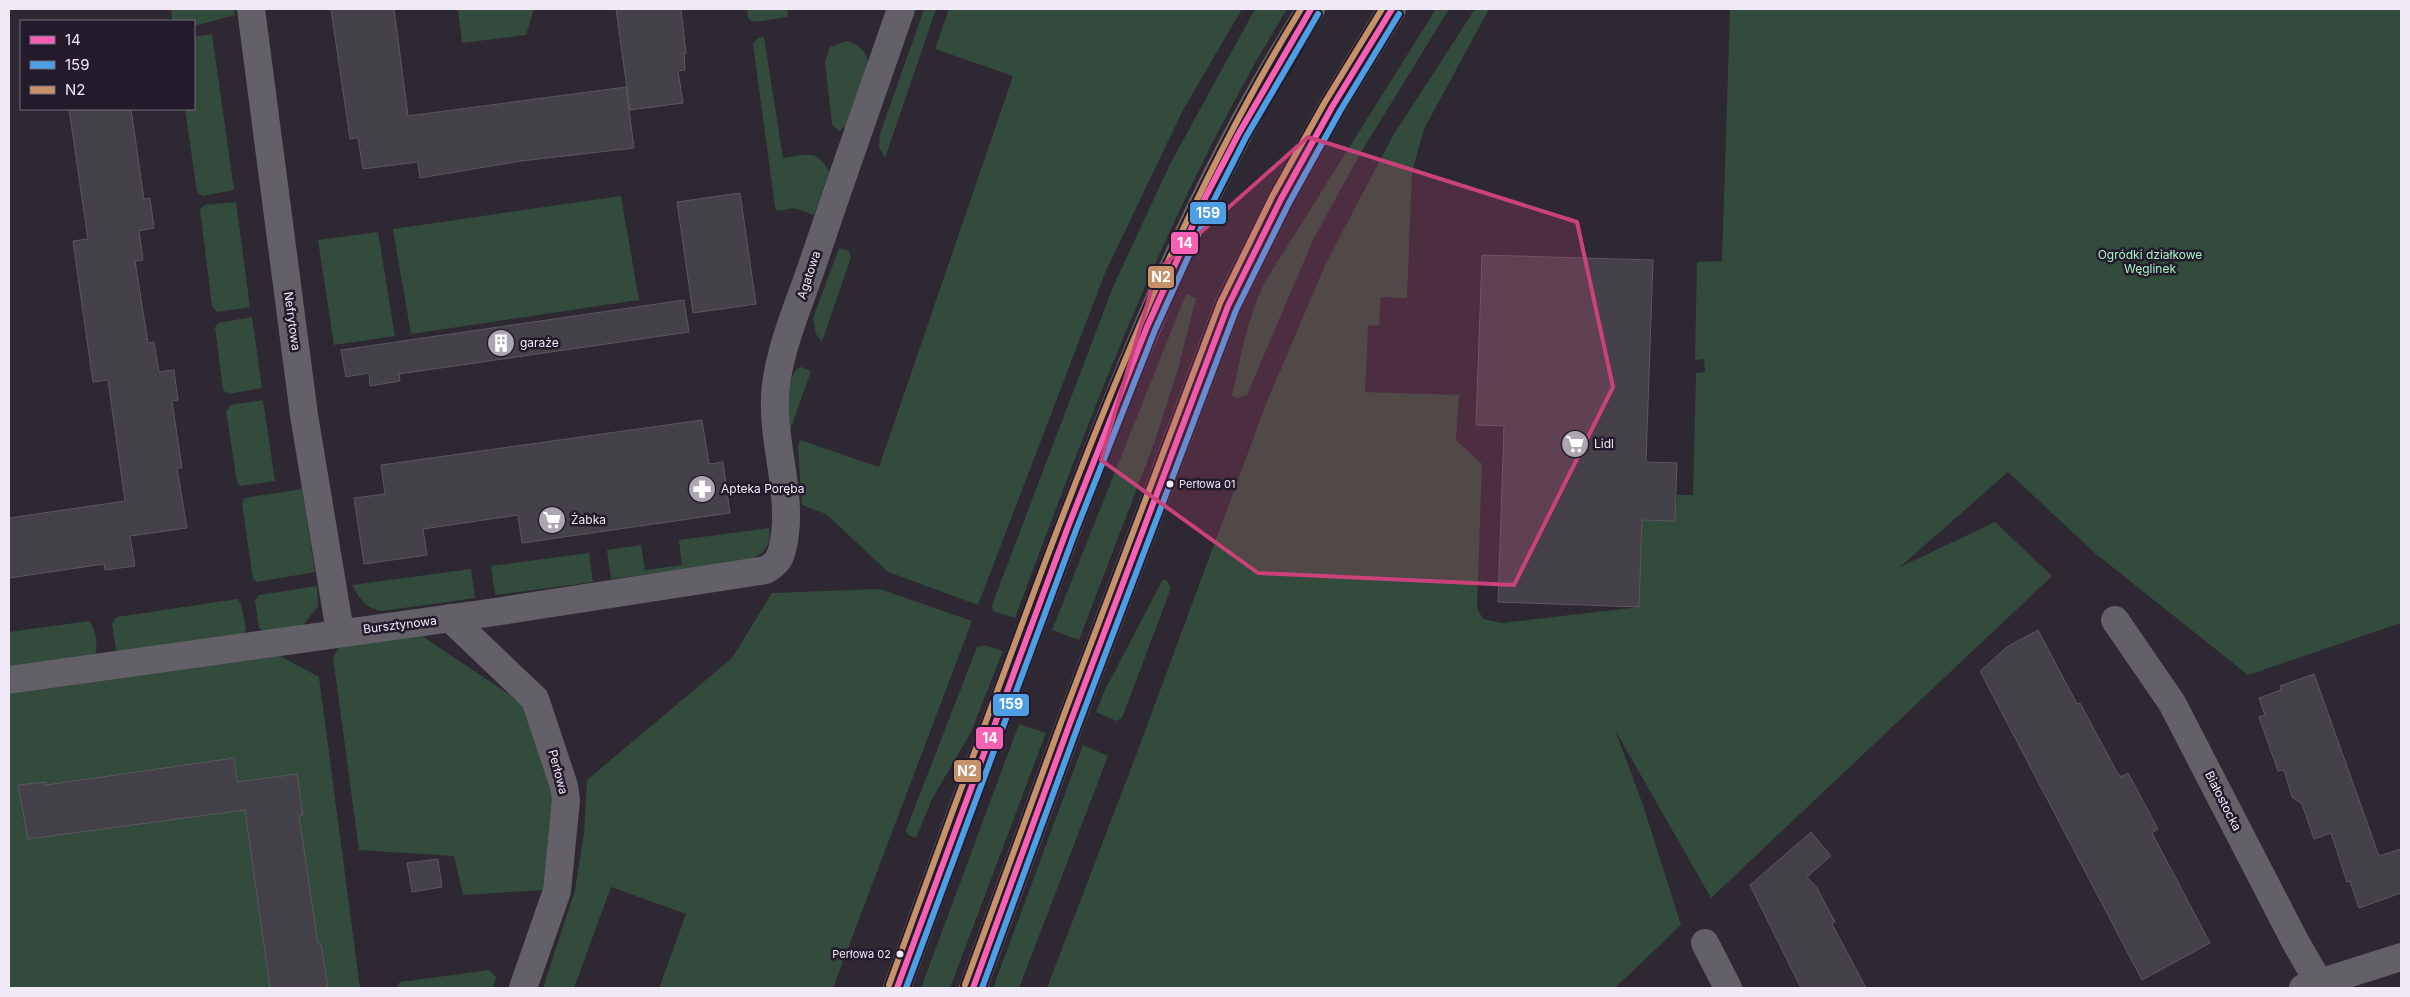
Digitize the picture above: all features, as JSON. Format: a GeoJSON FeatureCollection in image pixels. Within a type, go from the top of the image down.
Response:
{"type":"FeatureCollection","features":[{"type":"Feature","properties":{"kind":"main road"},"geometry":{"type":"LineString","coordinates":[[897,988],[1028,631],[1111,414],[1160,295],[1204,200],[1244,122],[1286,47],[1311,9]]}},
{"type":"Feature","properties":{"kind":"main road"},"geometry":{"type":"LineString","coordinates":[[972,988],[1228,306],[1280,199],[1332,107],[1392,9]]}},
{"type":"Feature","properties":{"kind":"street","name":"Nefrytowa"},"geometry":{"type":"LineString","coordinates":[[251,9],[304,415],[340,632]]}},
{"type":"Feature","properties":{"kind":"street","name":"Agatowa"},"geometry":{"type":"LineString","coordinates":[[782,551],[785,516],[777,432],[776,386],[787,341],[901,9]]}},
{"type":"Feature","properties":{"kind":"street","name":"Bursztynowa"},"geometry":{"type":"LineString","coordinates":[[9,680],[450,618],[766,570],[776,563],[782,551]]}},
{"type":"Feature","properties":{"kind":"street","name":"Perłowa"},"geometry":{"type":"LineString","coordinates":[[450,618],[535,698],[564,786],[566,800],[557,891],[523,988]]}},
{"type":"Feature","properties":{"kind":"street","name":"Białostocka"},"geometry":{"type":"LineString","coordinates":[[2115,620],[2172,703],[2296,943],[2314,986]]}},
{"type":"Feature","properties":{"kind":"street"},"geometry":{"type":"LineString","coordinates":[[1705,943],[1728,988]]}},
{"type":"Feature","properties":{"kind":"street"},"geometry":{"type":"LineString","coordinates":[[2314,986],[2401,957]]}},
{"type":"Feature","properties":{"kind":"highlighted area"},"geometry":{"type":"Polygon","coordinates":[[[1308,137],[1577,222],[1613,387],[1514,585],[1258,573],[1101,460],[1157,271],[1308,137]]]}},
{"type":"Feature","properties":{"kind":"green space"},"geometry":{"type":"Polygon","coordinates":[[[171,9],[234,9],[235,15],[195,26],[195,20],[172,20],[171,9]]]}},
{"type":"Feature","properties":{"kind":"green space"},"geometry":{"type":"Polygon","coordinates":[[[458,9],[534,9],[526,35],[462,43],[458,9]]]}},
{"type":"Feature","properties":{"kind":"green space"},"geometry":{"type":"Polygon","coordinates":[[[747,9],[787,9],[788,17],[753,22],[748,18],[747,9]]]}},
{"type":"Feature","properties":{"kind":"green space"},"geometry":{"type":"Polygon","coordinates":[[[924,9],[936,9],[885,158],[879,147],[880,134],[924,9]]]}},
{"type":"Feature","properties":{"kind":"green space"},"geometry":{"type":"Polygon","coordinates":[[[949,9],[1242,9],[1183,110],[1105,273],[978,605],[888,572],[826,514],[802,505],[798,446],[800,440],[879,467],[1013,76],[935,49],[949,9]]]}},
{"type":"Feature","properties":{"kind":"green space"},"geometry":{"type":"Polygon","coordinates":[[[1255,9],[1287,9],[1245,81],[1206,155],[1136,307],[1104,384],[1015,618],[993,611],[992,605],[1113,287],[1170,164],[1255,9]]]}},
{"type":"Feature","properties":{"kind":"green space"},"geometry":{"type":"Polygon","coordinates":[[[1436,9],[1449,9],[1360,154],[1313,240],[1247,395],[1237,398],[1232,396],[1249,322],[1266,280],[1436,9]]]}},
{"type":"Feature","properties":{"kind":"green space","name":"Ogródki działkowe Węglinek"},"geometry":{"type":"Polygon","coordinates":[[[1475,9],[1489,9],[1424,129],[1412,172],[1407,298],[1381,297],[1379,325],[1368,326],[1365,392],[1459,395],[1456,440],[1482,464],[1477,608],[1483,619],[1502,623],[1639,607],[1642,520],[1675,521],[1677,495],[1693,495],[1696,373],[1705,372],[1704,359],[1695,360],[1697,262],[1722,261],[1730,9],[2401,9],[2401,623],[2248,675],[2096,554],[2008,472],[1900,567],[1995,522],[2052,576],[1711,898],[1615,730],[1643,805],[1681,925],[1615,988],[1047,988],[1138,750],[1266,404],[1326,263],[1394,134],[1475,9]]]}},
{"type":"Feature","properties":{"kind":"green space"},"geometry":{"type":"Polygon","coordinates":[[[212,34],[234,190],[203,196],[197,192],[185,110],[195,110],[195,37],[212,34]]]}},
{"type":"Feature","properties":{"kind":"green space"},"geometry":{"type":"Polygon","coordinates":[[[764,37],[783,158],[804,155],[815,156],[825,164],[829,172],[814,215],[794,208],[777,211],[775,207],[753,44],[758,38],[764,37]]]}},
{"type":"Feature","properties":{"kind":"green space"},"geometry":{"type":"Polygon","coordinates":[[[847,41],[863,50],[867,57],[868,67],[846,126],[839,131],[832,125],[825,62],[830,47],[847,41]]]}},
{"type":"Feature","properties":{"kind":"green space"},"geometry":{"type":"Polygon","coordinates":[[[621,196],[639,300],[411,334],[393,229],[621,196]]]}},
{"type":"Feature","properties":{"kind":"green space"},"geometry":{"type":"Polygon","coordinates":[[[236,202],[250,307],[217,312],[212,306],[200,209],[205,205],[236,202]]]}},
{"type":"Feature","properties":{"kind":"green space"},"geometry":{"type":"Polygon","coordinates":[[[378,232],[395,336],[334,345],[318,240],[378,232]]]}},
{"type":"Feature","properties":{"kind":"green space"},"geometry":{"type":"Polygon","coordinates":[[[839,248],[849,251],[851,257],[822,342],[816,334],[813,318],[839,248]]]}},
{"type":"Feature","properties":{"kind":"green space"},"geometry":{"type":"Polygon","coordinates":[[[1186,294],[1196,298],[1178,369],[1155,441],[1079,640],[1052,630],[1186,294]]]}},
{"type":"Feature","properties":{"kind":"green space"},"geometry":{"type":"Polygon","coordinates":[[[252,317],[262,388],[229,394],[223,390],[215,327],[218,323],[252,317]]]}},
{"type":"Feature","properties":{"kind":"green space"},"geometry":{"type":"Polygon","coordinates":[[[801,367],[811,371],[788,436],[790,387],[792,378],[801,367]]]}},
{"type":"Feature","properties":{"kind":"green space"},"geometry":{"type":"Polygon","coordinates":[[[263,400],[275,481],[240,486],[237,482],[226,411],[231,405],[263,400]]]}},
{"type":"Feature","properties":{"kind":"green space"},"geometry":{"type":"Polygon","coordinates":[[[302,489],[315,572],[257,582],[253,579],[242,503],[245,498],[302,489]]]}},
{"type":"Feature","properties":{"kind":"green space"},"geometry":{"type":"Polygon","coordinates":[[[769,528],[769,540],[766,548],[760,555],[749,560],[611,579],[607,550],[641,545],[645,570],[682,565],[679,540],[769,528]]]}},
{"type":"Feature","properties":{"kind":"green space"},"geometry":{"type":"Polygon","coordinates":[[[589,553],[593,582],[495,595],[491,566],[589,553]]]}},
{"type":"Feature","properties":{"kind":"green space"},"geometry":{"type":"Polygon","coordinates":[[[471,569],[475,598],[382,611],[368,606],[352,585],[471,569]]]}},
{"type":"Feature","properties":{"kind":"green space"},"geometry":{"type":"Polygon","coordinates":[[[1163,579],[1167,581],[1171,588],[1122,718],[1116,721],[1096,712],[1104,692],[1163,579]]]}},
{"type":"Feature","properties":{"kind":"green space"},"geometry":{"type":"Polygon","coordinates":[[[317,586],[318,606],[302,627],[268,633],[259,628],[255,601],[259,595],[317,586]]]}},
{"type":"Feature","properties":{"kind":"green space"},"geometry":{"type":"Polygon","coordinates":[[[880,589],[972,621],[833,988],[659,988],[686,914],[611,887],[574,988],[543,988],[575,890],[584,833],[587,780],[732,658],[772,593],[880,589]]]}},
{"type":"Feature","properties":{"kind":"green space"},"geometry":{"type":"Polygon","coordinates":[[[237,599],[241,603],[246,629],[242,636],[123,654],[116,650],[112,623],[117,617],[237,599]]]}},
{"type":"Feature","properties":{"kind":"green space"},"geometry":{"type":"Polygon","coordinates":[[[89,621],[96,639],[96,653],[94,657],[9,669],[9,632],[89,621]]]}},
{"type":"Feature","properties":{"kind":"green space"},"geometry":{"type":"Polygon","coordinates":[[[419,634],[525,705],[552,793],[553,846],[543,890],[463,895],[454,856],[359,850],[333,657],[341,645],[419,634]]]}},
{"type":"Feature","properties":{"kind":"green space"},"geometry":{"type":"Polygon","coordinates":[[[984,645],[1003,651],[971,732],[932,799],[916,838],[908,835],[906,830],[977,647],[984,645]]]}},
{"type":"Feature","properties":{"kind":"green space"},"geometry":{"type":"Polygon","coordinates":[[[280,656],[319,677],[360,988],[9,988],[9,694],[280,656]]]}},
{"type":"Feature","properties":{"kind":"green space"},"geometry":{"type":"Polygon","coordinates":[[[1019,724],[1046,733],[950,988],[921,988],[1019,724]]]}},
{"type":"Feature","properties":{"kind":"green space"},"geometry":{"type":"Polygon","coordinates":[[[1083,745],[1108,756],[1019,988],[993,988],[1083,745]]]}},
{"type":"Feature","properties":{"kind":"green space"},"geometry":{"type":"Polygon","coordinates":[[[489,970],[496,977],[493,988],[396,988],[400,982],[489,970]]]}},
{"type":"Feature","properties":{"kind":"building"},"geometry":{"type":"Polygon","coordinates":[[[331,9],[394,9],[408,116],[626,87],[634,148],[521,161],[420,178],[418,162],[363,169],[358,138],[350,139],[331,9]]]}},
{"type":"Feature","properties":{"kind":"building"},"geometry":{"type":"Polygon","coordinates":[[[616,9],[681,9],[686,54],[684,54],[685,70],[678,71],[683,103],[630,110],[616,9]]]}},
{"type":"Feature","properties":{"kind":"building"},"geometry":{"type":"Polygon","coordinates":[[[69,110],[131,110],[144,199],[150,198],[154,228],[139,231],[143,260],[135,261],[148,343],[154,342],[159,372],[174,370],[178,400],[172,401],[182,468],[177,468],[187,528],[130,536],[135,566],[105,570],[104,564],[9,578],[9,518],[125,501],[108,380],[93,382],[73,241],[88,239],[69,110]]]}},
{"type":"Feature","properties":{"kind":"building"},"geometry":{"type":"Polygon","coordinates":[[[740,193],[756,304],[693,313],[677,202],[740,193]]]}},
{"type":"Feature","properties":{"kind":"building","name":"Lidl"},"geometry":{"type":"Polygon","coordinates":[[[1482,255],[1653,260],[1646,462],[1677,463],[1675,521],[1642,520],[1639,607],[1498,602],[1504,426],[1476,425],[1482,255]]]}},
{"type":"Feature","properties":{"kind":"building","name":"garaże"},"geometry":{"type":"Polygon","coordinates":[[[684,300],[689,332],[399,374],[400,381],[370,386],[369,373],[346,377],[341,350],[684,300]]]}},
{"type":"Feature","properties":{"kind":"building"},"geometry":{"type":"Polygon","coordinates":[[[702,420],[709,464],[723,462],[730,513],[522,543],[518,515],[423,529],[427,555],[364,564],[354,498],[385,494],[381,465],[702,420]]]}},
{"type":"Feature","properties":{"kind":"building"},"geometry":{"type":"Polygon","coordinates":[[[2038,630],[2077,704],[2080,703],[2117,772],[2121,777],[2128,773],[2158,829],[2152,833],[2210,943],[2142,980],[1980,671],[2007,647],[2038,630]]]}},
{"type":"Feature","properties":{"kind":"building"},"geometry":{"type":"Polygon","coordinates":[[[2314,674],[2379,856],[2401,849],[2401,893],[2359,908],[2350,881],[2347,882],[2331,833],[2314,839],[2302,804],[2292,797],[2284,770],[2278,771],[2259,717],[2265,715],[2259,698],[2281,690],[2280,686],[2314,674]]]}},
{"type":"Feature","properties":{"kind":"building"},"geometry":{"type":"Polygon","coordinates":[[[234,758],[237,782],[297,774],[303,815],[299,816],[318,944],[321,944],[328,988],[270,988],[245,810],[28,839],[18,785],[45,782],[46,785],[234,758]]]}},
{"type":"Feature","properties":{"kind":"building"},"geometry":{"type":"Polygon","coordinates":[[[1811,832],[1831,856],[1807,877],[1817,888],[1835,922],[1832,924],[1866,988],[1801,988],[1750,885],[1811,832]]]}},
{"type":"Feature","properties":{"kind":"building"},"geometry":{"type":"Polygon","coordinates":[[[438,859],[442,887],[412,892],[407,863],[438,859]]]}},
{"type":"Feature","properties":{"kind":"transit line","name":"N2"},"geometry":{"type":"LineString","coordinates":[[889,985],[1044,565],[1129,351],[1191,211],[1262,76],[1301,9]]}},
{"type":"Feature","properties":{"kind":"transit line","name":"14"},"geometry":{"type":"LineString","coordinates":[[897,988],[1068,527],[1147,327],[1206,196],[1239,133],[1311,9]]}},
{"type":"Feature","properties":{"kind":"transit line","name":"N2"},"geometry":{"type":"LineString","coordinates":[[965,985],[1062,720],[1220,303],[1273,195],[1325,102],[1382,9]]}},
{"type":"Feature","properties":{"kind":"transit line","name":"14"},"geometry":{"type":"LineString","coordinates":[[973,988],[1070,723],[1228,306],[1281,199],[1332,107],[1392,9]]}},
{"type":"Feature","properties":{"kind":"transit line","name":"159"},"geometry":{"type":"LineString","coordinates":[[906,988],[1076,530],[1155,330],[1214,200],[1246,137],[1318,14]]}},
{"type":"Feature","properties":{"kind":"transit line","name":"159"},"geometry":{"type":"LineString","coordinates":[[982,988],[1078,726],[1236,310],[1289,203],[1340,111],[1399,14]]}},
{"type":"Feature","properties":{"kind":"place","name":"garaże"},"geometry":{"type":"Point","coordinates":[501,343]}},
{"type":"Feature","properties":{"kind":"place","name":"Lidl"},"geometry":{"type":"Point","coordinates":[1575,444]}},
{"type":"Feature","properties":{"kind":"place","name":"Perłowa 01"},"geometry":{"type":"Point","coordinates":[1170,484]}},
{"type":"Feature","properties":{"kind":"place","name":"Apteka Poręba"},"geometry":{"type":"Point","coordinates":[702,489]}},
{"type":"Feature","properties":{"kind":"place","name":"Żabka"},"geometry":{"type":"Point","coordinates":[552,520]}},
{"type":"Feature","properties":{"kind":"place","name":"Perłowa 02"},"geometry":{"type":"Point","coordinates":[900,954]}}]}
